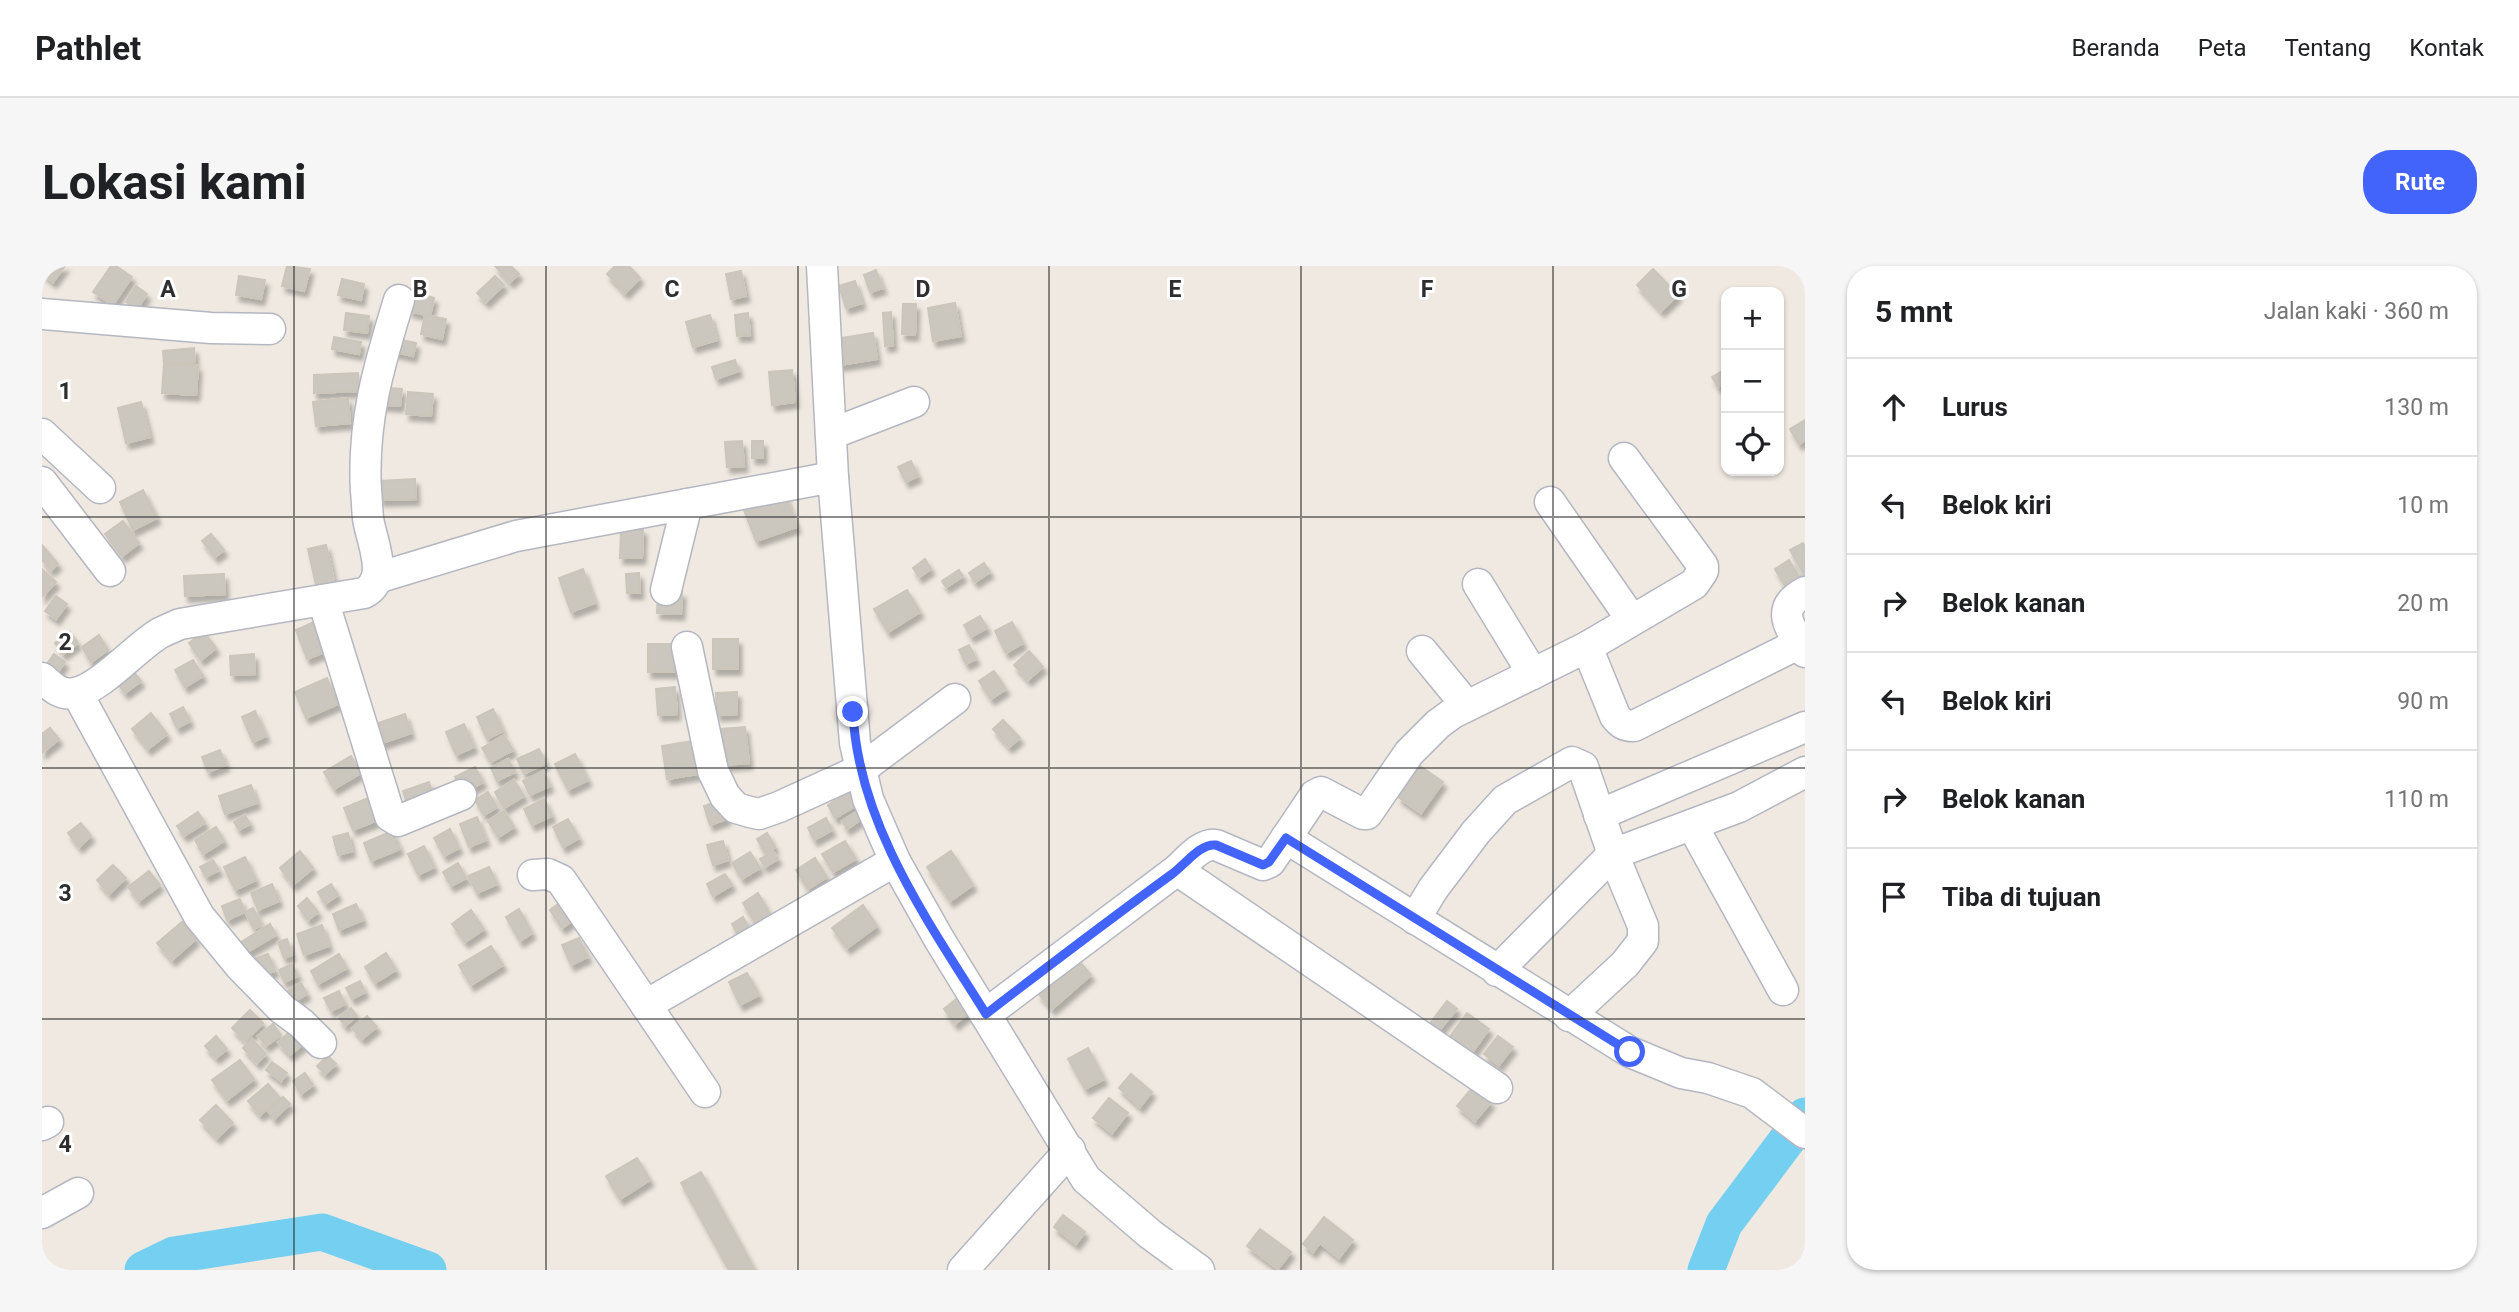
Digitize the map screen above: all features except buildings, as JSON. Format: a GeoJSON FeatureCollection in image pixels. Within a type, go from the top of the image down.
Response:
{"type":"FeatureCollection","features":[{"type":"Feature","properties":{"kind":"street"},"geometry":{"type":"LineString","coordinates":[[822,266],[833,477],[855,743],[860,770],[876,818],[895,861],[939,939],[1086,1179],[1150,1234],[1199,1270]]}},
{"type":"Feature","properties":{"kind":"street"},"geometry":{"type":"LineString","coordinates":[[42,678],[55,689],[77,693],[159,634],[180,624],[370,590],[377,578],[378,564],[368,518],[364,457],[374,383],[399,300]]}},
{"type":"Feature","properties":{"kind":"street"},"geometry":{"type":"LineString","coordinates":[[42,314],[211,328],[270,329]]}},
{"type":"Feature","properties":{"kind":"street"},"geometry":{"type":"LineString","coordinates":[[831,433],[914,402]]}},
{"type":"Feature","properties":{"kind":"street"},"geometry":{"type":"LineString","coordinates":[[42,434],[100,488]]}},
{"type":"Feature","properties":{"kind":"street"},"geometry":{"type":"LineString","coordinates":[[986,1014],[1209,844],[1263,865],[1269,862],[1318,792],[1367,814],[1409,753],[1438,724],[1467,706],[1587,647],[1694,584],[1703,572],[1699,559],[1624,458]]}},
{"type":"Feature","properties":{"kind":"street"},"geometry":{"type":"LineString","coordinates":[[377,578],[516,536],[833,477]]}},
{"type":"Feature","properties":{"kind":"street"},"geometry":{"type":"LineString","coordinates":[[42,482],[110,571]]}},
{"type":"Feature","properties":{"kind":"street"},"geometry":{"type":"LineString","coordinates":[[1550,502],[1632,620]]}},
{"type":"Feature","properties":{"kind":"street"},"geometry":{"type":"LineString","coordinates":[[666,590],[687,504]]}},
{"type":"Feature","properties":{"kind":"street"},"geometry":{"type":"LineString","coordinates":[[1478,584],[1534,674]]}},
{"type":"Feature","properties":{"kind":"street"},"geometry":{"type":"LineString","coordinates":[[1587,647],[1615,716],[1621,724],[1634,726],[1802,648],[1789,626],[1786,613],[1789,605],[1805,592]]}},
{"type":"Feature","properties":{"kind":"street"},"geometry":{"type":"LineString","coordinates":[[323,600],[390,816],[398,821],[461,795]]}},
{"type":"Feature","properties":{"kind":"street"},"geometry":{"type":"LineString","coordinates":[[687,646],[713,771],[725,796],[736,808],[759,814],[860,770],[955,699]]}},
{"type":"Feature","properties":{"kind":"street"},"geometry":{"type":"LineString","coordinates":[[1422,651],[1467,706]]}},
{"type":"Feature","properties":{"kind":"street"},"geometry":{"type":"LineString","coordinates":[[77,693],[199,916],[240,966],[282,1009],[321,1043]]}},
{"type":"Feature","properties":{"kind":"street"},"geometry":{"type":"LineString","coordinates":[[1599,815],[1805,727]]}},
{"type":"Feature","properties":{"kind":"street"},"geometry":{"type":"LineString","coordinates":[[1415,919],[1476,832],[1505,800],[1576,762],[1583,767],[1613,854],[1643,926],[1643,941],[1625,964],[1569,1016]]}},
{"type":"Feature","properties":{"kind":"street"},"geometry":{"type":"LineString","coordinates":[[1497,971],[1613,854],[1739,807],[1805,772]]}},
{"type":"Feature","properties":{"kind":"street"},"geometry":{"type":"LineString","coordinates":[[1692,825],[1783,990]]}},
{"type":"Feature","properties":{"kind":"street"},"geometry":{"type":"LineString","coordinates":[[1286,838],[1630,1052],[1681,1073],[1707,1078],[1752,1093],[1805,1133]]}},
{"type":"Feature","properties":{"kind":"street"},"geometry":{"type":"LineString","coordinates":[[646,1005],[895,861]]}},
{"type":"Feature","properties":{"kind":"street"},"geometry":{"type":"LineString","coordinates":[[1177,870],[1497,1088]]}},
{"type":"Feature","properties":{"kind":"street"},"geometry":{"type":"LineString","coordinates":[[533,876],[548,874],[561,880],[705,1092]]}},
{"type":"Feature","properties":{"kind":"street"},"geometry":{"type":"LineString","coordinates":[[962,1270],[1070,1150]]}},
{"type":"Feature","properties":{"kind":"street"},"geometry":{"type":"LineString","coordinates":[[42,1213],[78,1193]]}},
{"type":"Feature","properties":{"kind":"waterway"},"geometry":{"type":"LineString","coordinates":[[1706,1270],[1724,1224],[1805,1116]]}},
{"type":"Feature","properties":{"kind":"waterway"},"geometry":{"type":"LineString","coordinates":[[143,1270],[174,1255],[322,1232],[428,1270]]}},
{"type":"Feature","properties":{"kind":"route"},"geometry":{"type":"LineString","coordinates":[[853,712],[860,770],[876,818],[895,861],[986,1014],[1177,870],[1203,847],[1216,845],[1255,864],[1263,865],[1269,862],[1286,838],[1630,1052]]}}]}
